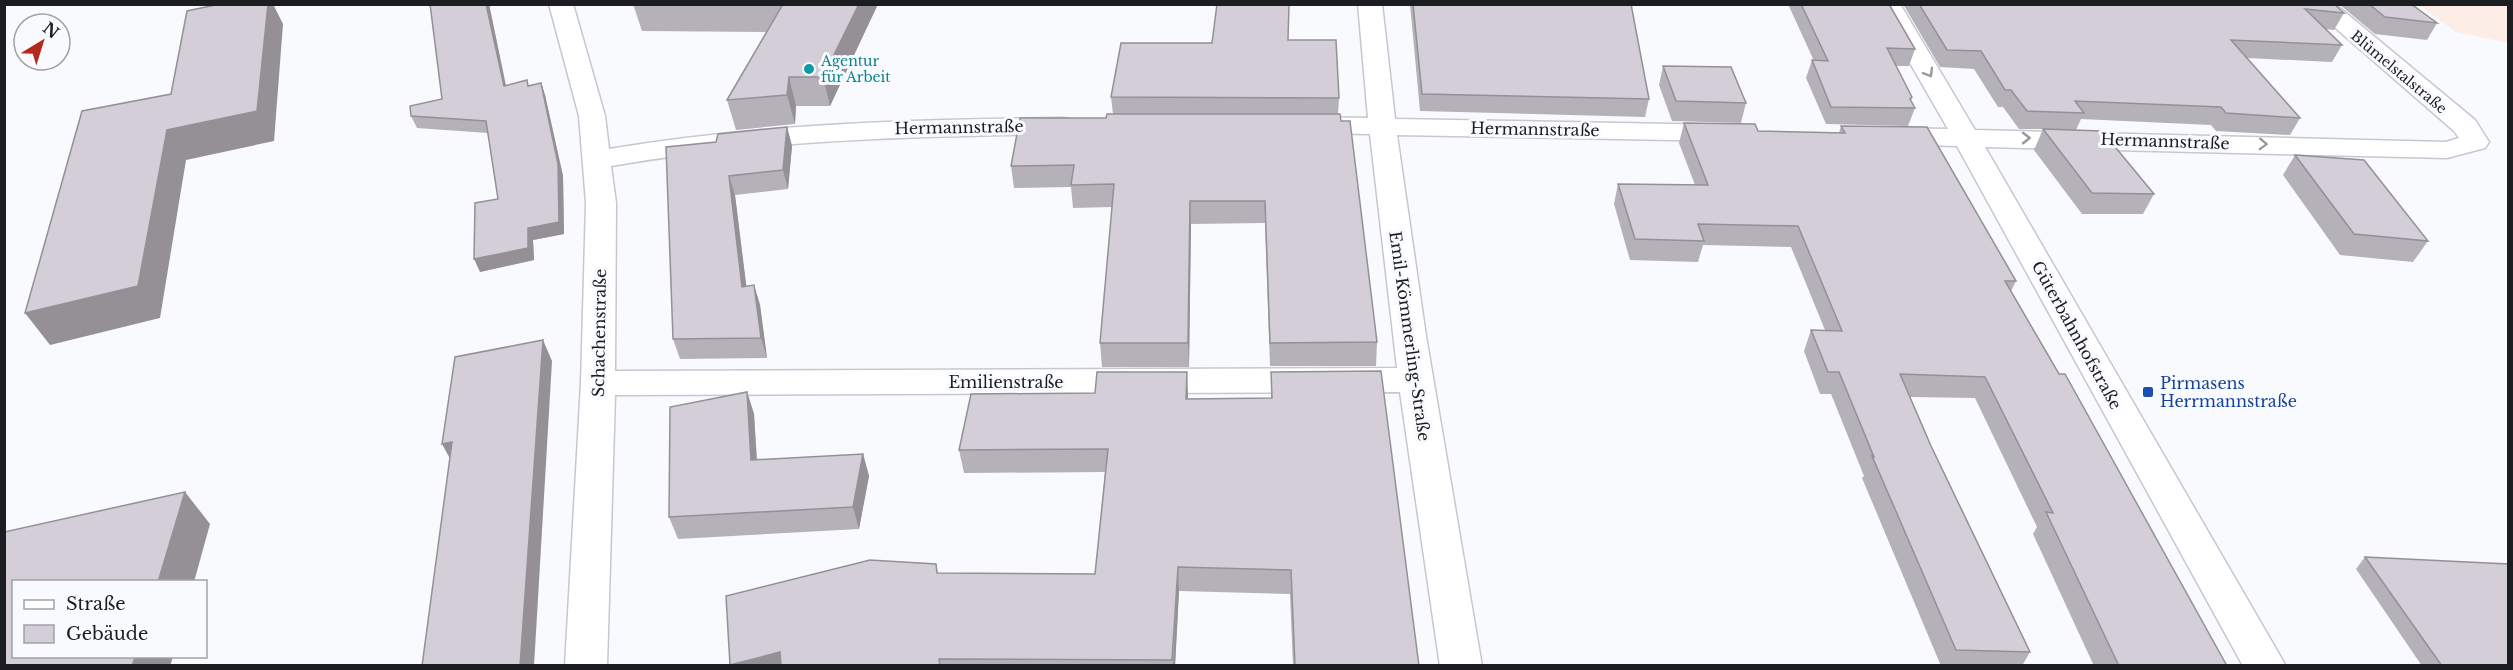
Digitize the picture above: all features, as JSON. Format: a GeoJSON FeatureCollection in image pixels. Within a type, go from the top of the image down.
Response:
{"type":"FeatureCollection","features":[{"type":"Feature","properties":{"kind":"street","name":"Schachenstraße"},"geometry":{"type":"LineString","coordinates":[[561,4],[592,116],[602,202],[598,383],[586,666]]}},
{"type":"Feature","properties":{"kind":"street","name":"Emil-Kömmerling-Straße"},"geometry":{"type":"LineString","coordinates":[[1370,4],[1381,125],[1415,380],[1461,666]]}},
{"type":"Feature","properties":{"kind":"street","name":"Güterbahnhofstraße"},"geometry":{"type":"LineString","coordinates":[[1888,4],[1968,138],[2071,325],[2265,666]]}},
{"type":"Feature","properties":{"kind":"street","name":"Blümelstalstraße"},"geometry":{"type":"LineString","coordinates":[[2320,4],[2465,126],[2475,142]]}},
{"type":"Feature","properties":{"kind":"street","name":"Hermannstraße"},"geometry":{"type":"LineString","coordinates":[[1287,125],[1752,133]]}},
{"type":"Feature","properties":{"kind":"street","name":"Hermannstraße"},"geometry":{"type":"LineString","coordinates":[[596,160],[691,144],[806,132],[1088,126]]}},
{"type":"Feature","properties":{"kind":"street","name":"Hermannstraße"},"geometry":{"type":"LineString","coordinates":[[1860,136],[2447,150],[2475,142]]}},
{"type":"Feature","properties":{"kind":"street","name":"Emilienstraße"},"geometry":{"type":"LineString","coordinates":[[598,383],[1415,380]]}},
{"type":"Feature","properties":{"kind":"shaded area"},"geometry":{"type":"Polygon","coordinates":[[[2419,5],[2508,5],[2508,43],[2456,32],[2419,5]]]}},
{"type":"Feature","properties":{"kind":"building"},"geometry":{"type":"Polygon","coordinates":[[[220,4],[268,4],[257,111],[167,130],[138,286],[25,313],[82,111],[171,94],[187,11],[220,4]]]}},
{"type":"Feature","properties":{"kind":"building"},"geometry":{"type":"Polygon","coordinates":[[[430,4],[486,4],[504,86],[527,80],[528,86],[541,83],[558,164],[559,222],[528,228],[528,248],[474,259],[475,203],[498,199],[486,121],[411,116],[410,106],[442,99],[430,4]]]}},
{"type":"Feature","properties":{"kind":"building"},"geometry":{"type":"Polygon","coordinates":[[[783,4],[859,4],[823,77],[789,77],[787,95],[727,100],[783,4]]]}},
{"type":"Feature","properties":{"kind":"building"},"geometry":{"type":"Polygon","coordinates":[[[1217,4],[1289,4],[1288,40],[1336,40],[1339,98],[1111,97],[1121,43],[1212,43],[1217,4]]]}},
{"type":"Feature","properties":{"kind":"building"},"geometry":{"type":"Polygon","coordinates":[[[1413,4],[1631,4],[1649,99],[1422,94],[1413,4]]]}},
{"type":"Feature","properties":{"kind":"building"},"geometry":{"type":"Polygon","coordinates":[[[1801,4],[1889,4],[1915,49],[1887,48],[1912,97],[1910,99],[1915,108],[1831,107],[1812,60],[1828,61],[1801,4]]]}},
{"type":"Feature","properties":{"kind":"building"},"geometry":{"type":"Polygon","coordinates":[[[1919,4],[2334,4],[2344,13],[2305,9],[2342,45],[2231,40],[2300,118],[2226,113],[2221,107],[2075,101],[2084,113],[2027,111],[2011,90],[2005,90],[1981,51],[1947,50],[1919,4]]]}},
{"type":"Feature","properties":{"kind":"building"},"geometry":{"type":"Polygon","coordinates":[[[2369,4],[2411,4],[2437,23],[2385,17],[2369,4]]]}},
{"type":"Feature","properties":{"kind":"building"},"geometry":{"type":"Polygon","coordinates":[[[1663,66],[1731,67],[1746,103],[1676,101],[1663,66]]]}},
{"type":"Feature","properties":{"kind":"building"},"geometry":{"type":"Polygon","coordinates":[[[1107,114],[1340,114],[1341,121],[1350,121],[1377,342],[1270,343],[1265,201],[1190,201],[1188,343],[1100,343],[1114,184],[1071,185],[1074,165],[1011,166],[1020,118],[1106,118],[1107,114]]]}},
{"type":"Feature","properties":{"kind":"building"},"geometry":{"type":"Polygon","coordinates":[[[1684,123],[1755,124],[1758,131],[1845,133],[1841,126],[1927,127],[2016,281],[2005,281],[2059,374],[2065,374],[2227,666],[2119,666],[2046,512],[2053,513],[1985,377],[1900,374],[1931,446],[2030,652],[1956,650],[1872,456],[1874,457],[1839,372],[1828,372],[1811,330],[1842,331],[1798,226],[1698,224],[1704,241],[1635,239],[1618,184],[1708,185],[1684,123]]]}},
{"type":"Feature","properties":{"kind":"building"},"geometry":{"type":"Polygon","coordinates":[[[787,127],[783,170],[729,176],[742,287],[754,285],[761,338],[673,339],[666,147],[716,142],[718,134],[787,127]]]}},
{"type":"Feature","properties":{"kind":"building"},"geometry":{"type":"Polygon","coordinates":[[[2043,129],[2102,131],[2154,194],[2092,193],[2043,129]]]}},
{"type":"Feature","properties":{"kind":"building"},"geometry":{"type":"Polygon","coordinates":[[[2295,155],[2364,160],[2428,241],[2354,234],[2295,155]]]}},
{"type":"Feature","properties":{"kind":"building"},"geometry":{"type":"Polygon","coordinates":[[[543,340],[520,666],[422,666],[452,442],[442,444],[455,357],[543,340]]]}},
{"type":"Feature","properties":{"kind":"building"},"geometry":{"type":"Polygon","coordinates":[[[1381,371],[1419,666],[1295,666],[1291,570],[1178,567],[1172,660],[939,659],[940,666],[781,666],[780,652],[730,665],[726,596],[870,560],[936,564],[937,573],[1095,574],[1108,449],[959,450],[971,394],[1095,393],[1097,372],[1187,372],[1186,399],[1272,398],[1271,372],[1381,371]]]}},
{"type":"Feature","properties":{"kind":"building"},"geometry":{"type":"Polygon","coordinates":[[[747,392],[751,460],[863,454],[853,507],[669,517],[670,407],[747,392]]]}},
{"type":"Feature","properties":{"kind":"building"},"geometry":{"type":"Polygon","coordinates":[[[185,492],[159,580],[12,580],[12,658],[135,658],[132,666],[4,666],[4,532],[185,492]]]}},
{"type":"Feature","properties":{"kind":"building"},"geometry":{"type":"Polygon","coordinates":[[[2365,557],[2508,564],[2508,666],[2442,666],[2365,557]]]}},
{"type":"Feature","properties":{"kind":"place","name":"Agentur für Arbeit"},"geometry":{"type":"Point","coordinates":[809,69]}},
{"type":"Feature","properties":{"kind":"place","name":"Pirmasens Herrmannstraße"},"geometry":{"type":"Point","coordinates":[2148,392]}}]}
